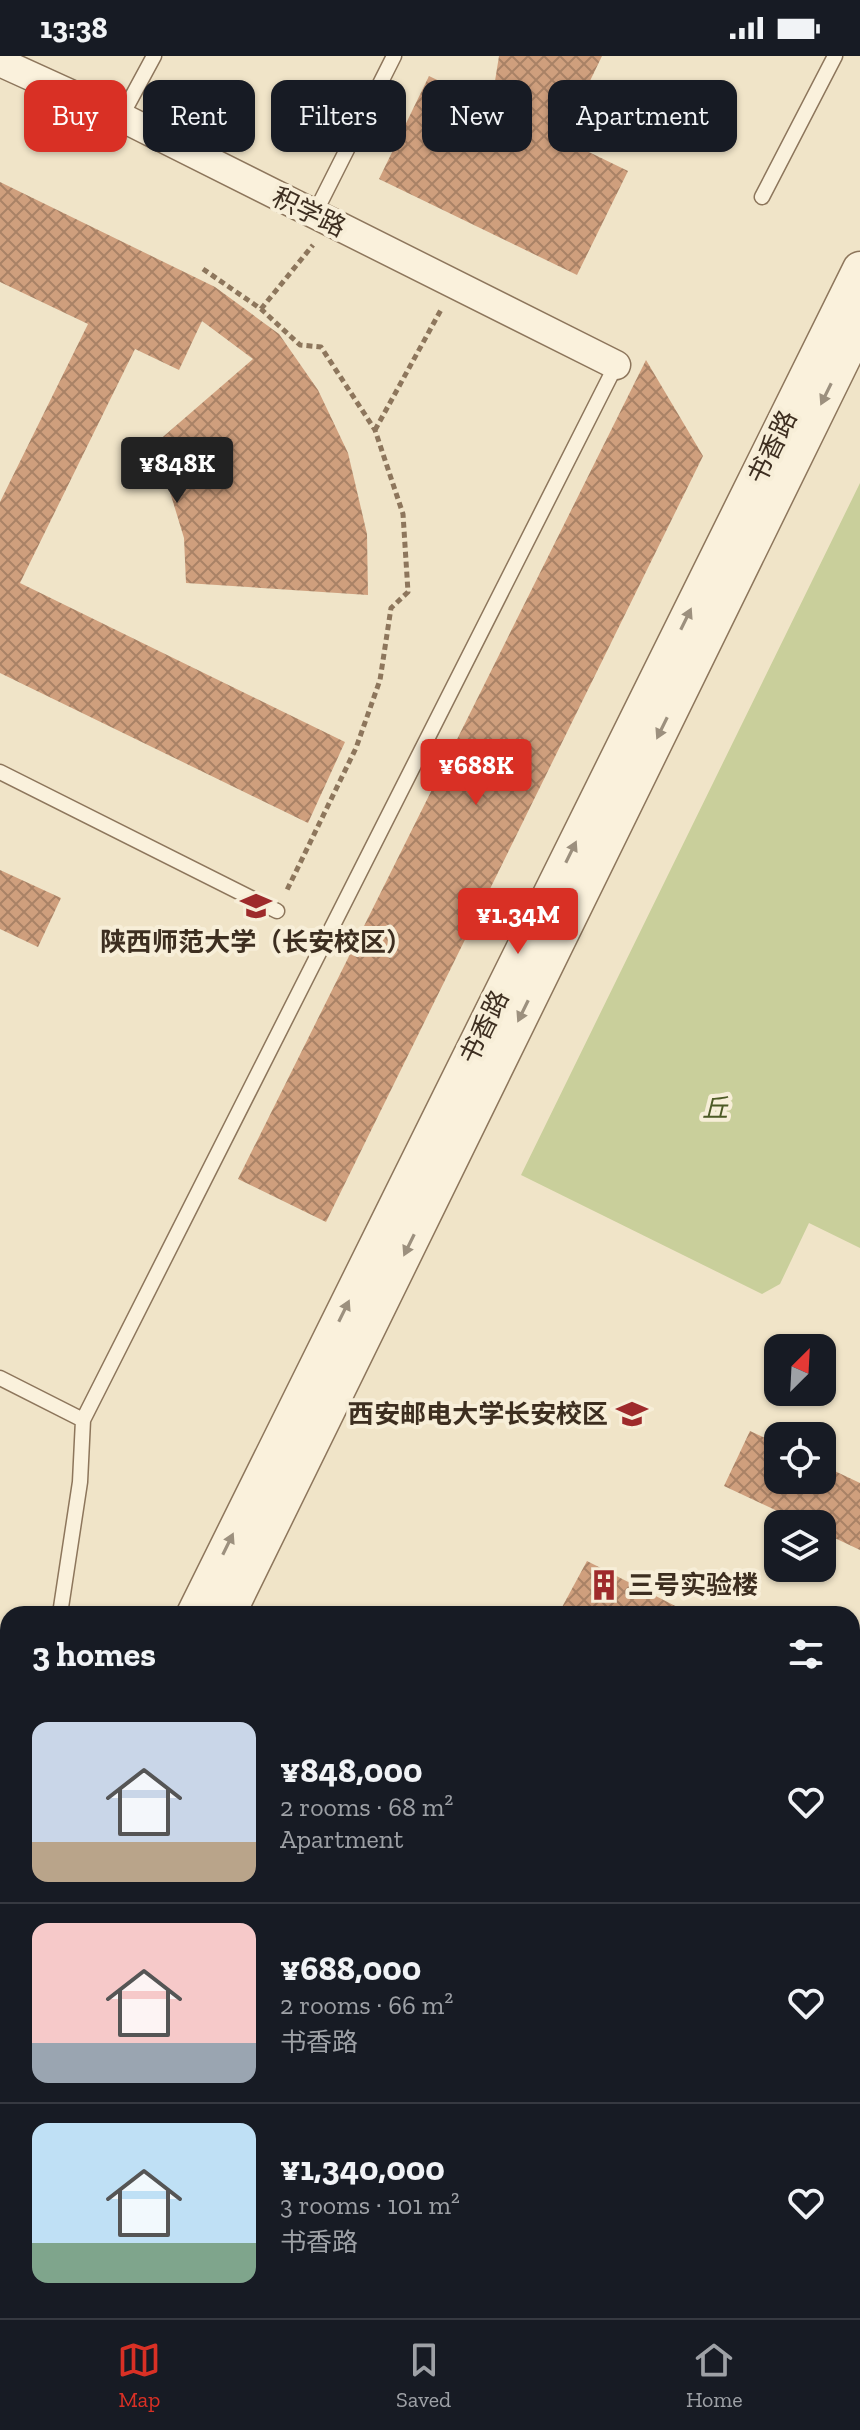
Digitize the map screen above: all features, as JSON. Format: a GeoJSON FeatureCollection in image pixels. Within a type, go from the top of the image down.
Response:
{"type":"FeatureCollection","features":[{"type":"Feature","properties":{"kind":"street","name":"积学路"},"geometry":{"type":"LineString","coordinates":[[0,62],[40,80]]}},
{"type":"Feature","properties":{"kind":"street","name":"积学路"},"geometry":{"type":"LineString","coordinates":[[127,120],[616,365]]}},
{"type":"Feature","properties":{"kind":"street","name":"书香路"},"geometry":{"type":"LineString","coordinates":[[198,1606],[860,269]]}},
{"type":"Feature","properties":{"kind":"street","name":"书香路"},"geometry":{"type":"LineString","coordinates":[[232,1606],[860,324]]}},
{"type":"Feature","properties":{"kind":"lane"},"geometry":{"type":"LineString","coordinates":[[127,106],[154,56]]}},
{"type":"Feature","properties":{"kind":"lane"},"geometry":{"type":"LineString","coordinates":[[320,217],[394,56]]}},
{"type":"Feature","properties":{"kind":"lane"},"geometry":{"type":"LineString","coordinates":[[762,197],[835,56]]}},
{"type":"Feature","properties":{"kind":"lane"},"geometry":{"type":"LineString","coordinates":[[61,1606],[80,1482],[83,1420],[616,365]]}},
{"type":"Feature","properties":{"kind":"lane"},"geometry":{"type":"LineString","coordinates":[[0,772],[277,911]]}},
{"type":"Feature","properties":{"kind":"lane"},"geometry":{"type":"LineString","coordinates":[[0,1378],[83,1420]]}},
{"type":"Feature","properties":{"kind":"path"},"geometry":{"type":"LineString","coordinates":[[261,309],[310,251],[320,217]]}},
{"type":"Feature","properties":{"kind":"path"},"geometry":{"type":"LineString","coordinates":[[203,269],[261,309],[300,345],[321,347],[375,430],[403,514],[408,592],[391,608],[380,680],[356,748],[277,911]]}},
{"type":"Feature","properties":{"kind":"path"},"geometry":{"type":"LineString","coordinates":[[375,430],[455,285]]}},
{"type":"Feature","properties":{"kind":"green space","name":"丘"},"geometry":{"type":"Polygon","coordinates":[[[860,483],[860,1248],[809,1223],[780,1284],[762,1294],[521,1175],[860,483]]]}},
{"type":"Feature","properties":{"kind":"building"},"geometry":{"type":"Polygon","coordinates":[[[499,56],[602,56],[590,80],[548,80],[548,152],[589,152],[628,171],[577,275],[379,179],[392,152],[406,152],[406,123],[422,90],[422,152],[532,152],[532,80],[495,80],[499,56]]]}},
{"type":"Feature","properties":{"kind":"building"},"geometry":{"type":"Polygon","coordinates":[[[0,182],[215,287],[279,334],[318,390],[348,453],[367,534],[368,595],[186,583],[184,538],[170,492],[142,455],[253,359],[202,321],[179,370],[135,349],[20,583],[345,742],[308,823],[0,673],[0,502],[88,324],[0,282],[0,182]]]}},
{"type":"Feature","properties":{"kind":"building"},"geometry":{"type":"Polygon","coordinates":[[[646,360],[703,456],[326,1222],[238,1179],[646,360]]]}},
{"type":"Feature","properties":{"kind":"building"},"geometry":{"type":"Polygon","coordinates":[[[0,870],[61,898],[38,947],[0,929],[0,870]]]}},
{"type":"Feature","properties":{"kind":"building"},"geometry":{"type":"Polygon","coordinates":[[[750,1431],[764,1438],[764,1494],[836,1494],[836,1472],[860,1483],[860,1550],[836,1539],[836,1510],[775,1510],[724,1486],[750,1431]]]}},
{"type":"Feature","properties":{"kind":"building","name":"三号实验楼"},"geometry":{"type":"Polygon","coordinates":[[[587,1561],[675,1606],[563,1606],[587,1561]]]}},
{"type":"Feature","properties":{"kind":"place","name":"陕西师范大学（长安校区）"},"geometry":{"type":"Point","coordinates":[256,906]}},
{"type":"Feature","properties":{"kind":"place","name":"西安邮电大学长安校区"},"geometry":{"type":"Point","coordinates":[632,1414]}},
{"type":"Feature","properties":{"kind":"place","name":"三号实验楼"},"geometry":{"type":"Point","coordinates":[604,1585]}}]}
